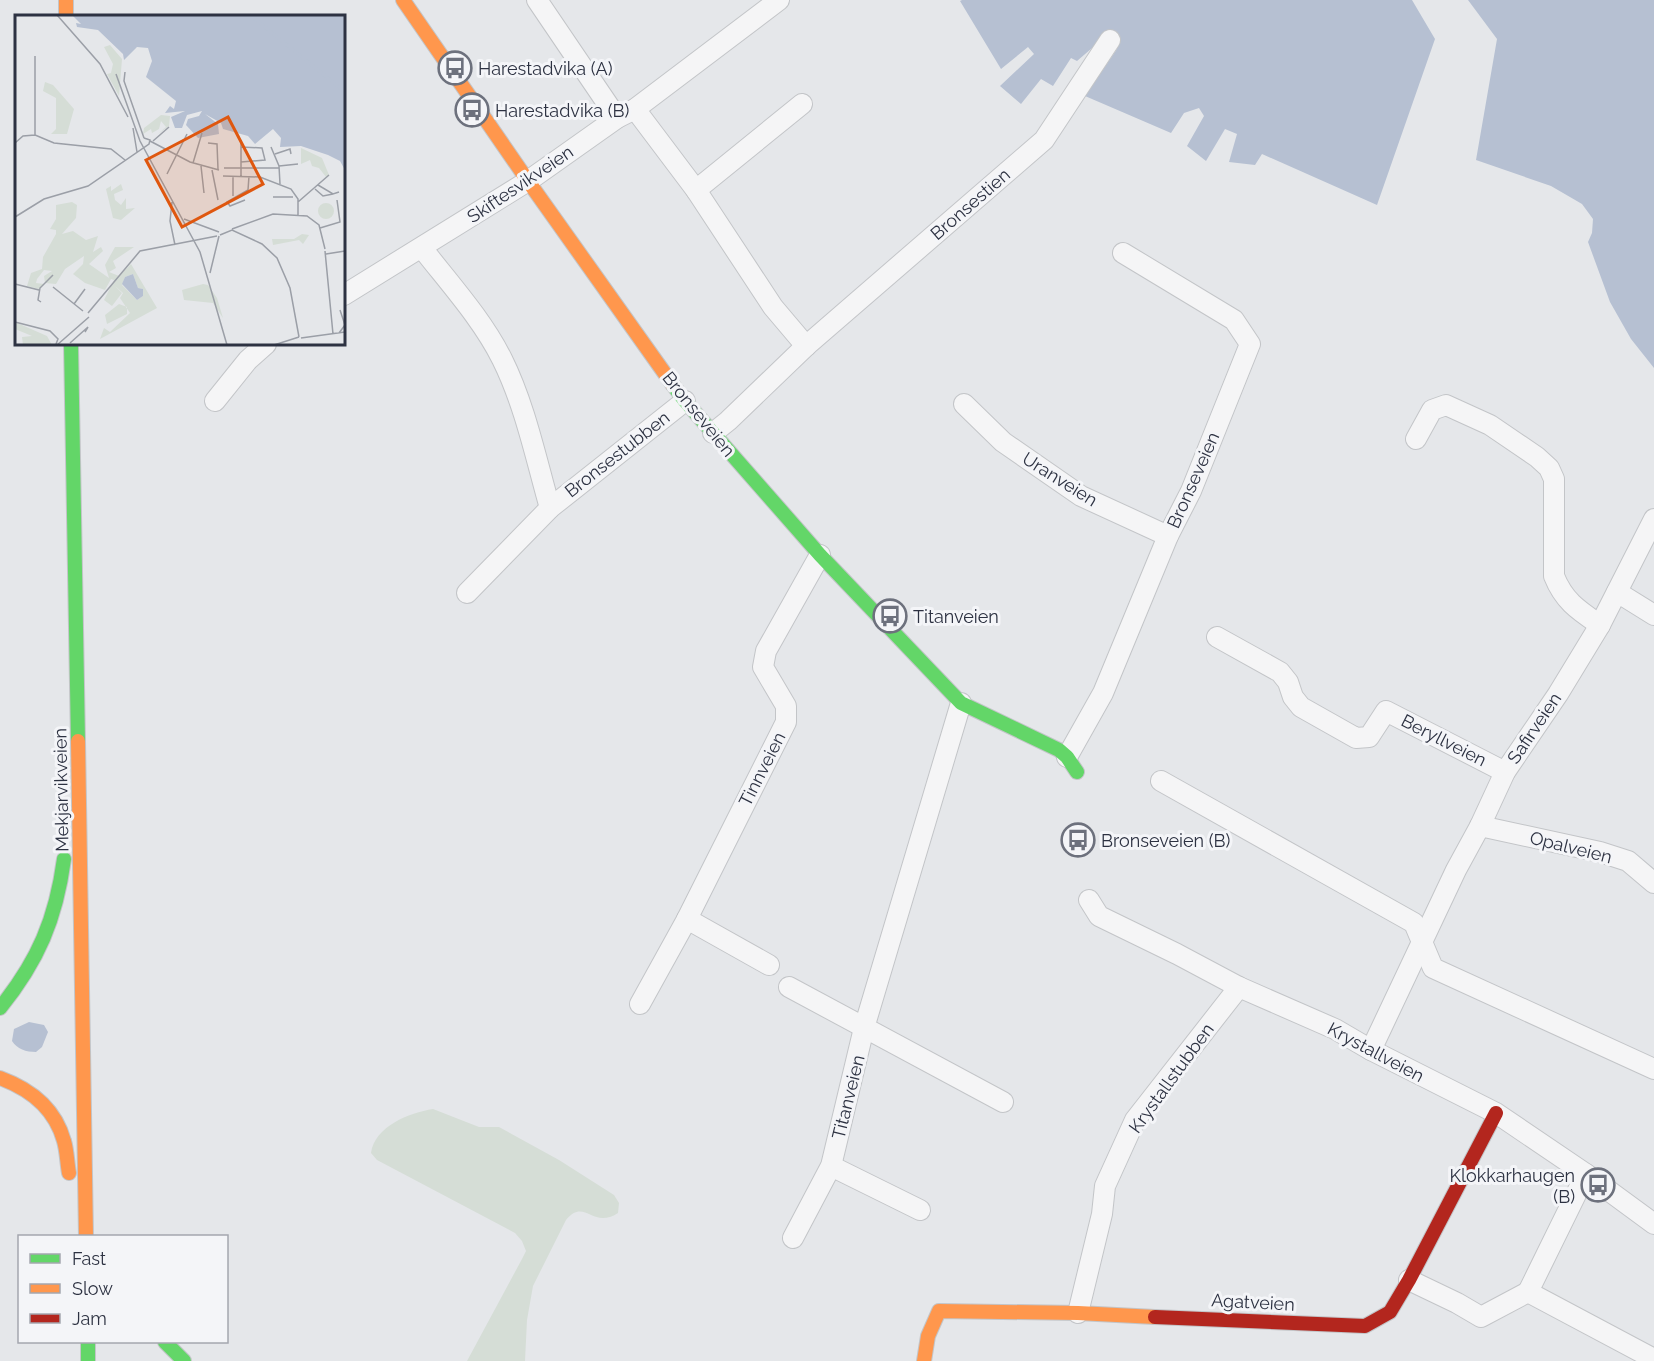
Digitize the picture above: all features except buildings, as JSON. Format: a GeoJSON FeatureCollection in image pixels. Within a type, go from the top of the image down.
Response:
{"type":"FeatureCollection","features":[{"type":"Feature","properties":{"kind":"main road","name":"Bronseveien"},"geometry":{"type":"LineString","coordinates":[[403,0],[528,181],[685,401],[820,555],[961,703],[1059,750],[1072,765]]}},
{"type":"Feature","properties":{"kind":"main road","name":"Mekjarvikveien"},"geometry":{"type":"LineString","coordinates":[[71,345],[86,1235]]}},
{"type":"Feature","properties":{"kind":"main road"},"geometry":{"type":"LineString","coordinates":[[0,1008],[29,969],[52,924],[59,896],[78,777]]}},
{"type":"Feature","properties":{"kind":"main road"},"geometry":{"type":"LineString","coordinates":[[0,1078],[16,1083],[33,1093],[46,1105],[58,1122],[65,1142],[73,1190],[86,1221]]}},
{"type":"Feature","properties":{"kind":"main road","name":"Agatveien"},"geometry":{"type":"LineString","coordinates":[[924,1361],[928,1336],[939,1311],[1078,1312],[1365,1326],[1390,1312],[1496,1113]]}},
{"type":"Feature","properties":{"kind":"main road"},"geometry":{"type":"LineString","coordinates":[[84,1157],[97,1179]]}},
{"type":"Feature","properties":{"kind":"main road"},"geometry":{"type":"LineString","coordinates":[[88,1343],[88,1361]]}},
{"type":"Feature","properties":{"kind":"main road"},"geometry":{"type":"LineString","coordinates":[[167,1343],[184,1361]]}},
{"type":"Feature","properties":{"kind":"street"},"geometry":{"type":"LineString","coordinates":[[537,0],[617,118]]}},
{"type":"Feature","properties":{"kind":"street","name":"Skiftesvikveien"},"geometry":{"type":"LineString","coordinates":[[345,294],[528,181],[617,118],[635,109],[779,0]]}},
{"type":"Feature","properties":{"kind":"street","name":"Bronsestien"},"geometry":{"type":"LineString","coordinates":[[713,433],[806,346],[1044,140],[1110,40]]}},
{"type":"Feature","properties":{"kind":"street"},"geometry":{"type":"LineString","coordinates":[[696,190],[802,104]]}},
{"type":"Feature","properties":{"kind":"street"},"geometry":{"type":"LineString","coordinates":[[635,109],[696,190],[773,307],[806,346]]}},
{"type":"Feature","properties":{"kind":"street","name":"Bronsestubben"},"geometry":{"type":"LineString","coordinates":[[422,248],[476,317],[503,360],[520,405],[550,508]]}},
{"type":"Feature","properties":{"kind":"street","name":"Bronseveien"},"geometry":{"type":"LineString","coordinates":[[1072,765],[1168,536],[1191,491],[1250,344],[1234,320],[1123,253]]}},
{"type":"Feature","properties":{"kind":"street"},"geometry":{"type":"LineString","coordinates":[[215,400],[248,360],[265,345]]}},
{"type":"Feature","properties":{"kind":"street","name":"Bronsestubben"},"geometry":{"type":"LineString","coordinates":[[467,593],[550,508],[685,401]]}},
{"type":"Feature","properties":{"kind":"street","name":"Uranveien"},"geometry":{"type":"LineString","coordinates":[[964,405],[1003,442],[1081,496],[1168,536]]}},
{"type":"Feature","properties":{"kind":"street"},"geometry":{"type":"LineString","coordinates":[[1416,439],[1432,410],[1446,405],[1490,425],[1549,468],[1554,479],[1554,576],[1559,590],[1575,609],[1600,625]]}},
{"type":"Feature","properties":{"kind":"street","name":"Safirveien"},"geometry":{"type":"LineString","coordinates":[[1371,1050],[1505,771],[1558,694],[1600,625],[1654,519]]}},
{"type":"Feature","properties":{"kind":"street","name":"Tinnveien"},"geometry":{"type":"LineString","coordinates":[[639,1004],[687,919],[786,722],[786,706],[763,667],[766,651],[820,555]]}},
{"type":"Feature","properties":{"kind":"street"},"geometry":{"type":"LineString","coordinates":[[1617,592],[1654,615]]}},
{"type":"Feature","properties":{"kind":"street","name":"Beryllveien"},"geometry":{"type":"LineString","coordinates":[[1217,637],[1280,672],[1301,707],[1356,738],[1369,737],[1386,711],[1505,771]]}},
{"type":"Feature","properties":{"kind":"street","name":"Titanveien"},"geometry":{"type":"LineString","coordinates":[[793,1238],[831,1166],[864,1028],[961,703]]}},
{"type":"Feature","properties":{"kind":"street"},"geometry":{"type":"LineString","coordinates":[[1161,781],[1414,923],[1433,968],[1654,1069]]}},
{"type":"Feature","properties":{"kind":"street","name":"Opalveien"},"geometry":{"type":"LineString","coordinates":[[1480,826],[1600,852],[1628,861],[1654,884]]}},
{"type":"Feature","properties":{"kind":"street","name":"Krystallveien"},"geometry":{"type":"LineString","coordinates":[[1089,900],[1099,916],[1239,987],[1335,1029],[1371,1050],[1496,1113],[1586,1174],[1654,1224]]}},
{"type":"Feature","properties":{"kind":"street"},"geometry":{"type":"LineString","coordinates":[[687,919],[769,965]]}},
{"type":"Feature","properties":{"kind":"street","name":"Titanveien"},"geometry":{"type":"LineString","coordinates":[[789,987],[1003,1102]]}},
{"type":"Feature","properties":{"kind":"street","name":"Krystallstubben"},"geometry":{"type":"LineString","coordinates":[[1078,1312],[1102,1214],[1105,1186],[1135,1120],[1239,987]]}},
{"type":"Feature","properties":{"kind":"street"},"geometry":{"type":"LineString","coordinates":[[831,1166],[920,1210]]}},
{"type":"Feature","properties":{"kind":"street"},"geometry":{"type":"LineString","coordinates":[[1409,1280],[1481,1317],[1528,1292],[1586,1174]]}},
{"type":"Feature","properties":{"kind":"street"},"geometry":{"type":"LineString","coordinates":[[1528,1292],[1654,1359]]}},
{"type":"Feature","properties":{"kind":"shaded area"},"geometry":{"type":"Polygon","coordinates":[[[433,1109],[479,1127],[499,1127],[559,1160],[614,1195],[619,1203],[618,1213],[609,1217],[595,1217],[578,1212],[566,1220],[533,1286],[527,1320],[525,1361],[467,1361],[526,1251],[522,1241],[515,1233],[377,1160],[371,1153],[379,1135],[394,1122],[433,1109]]]}},
{"type":"Feature","properties":{"kind":"water"},"geometry":{"type":"Polygon","coordinates":[[[1412,0],[1435,39],[1377,205],[1262,154],[1255,165],[1229,162],[1237,134],[1225,129],[1206,161],[1187,146],[1204,116],[1199,108],[1184,113],[1171,133],[1085,96],[1117,49],[1106,36],[1077,61],[1071,58],[1053,86],[1041,79],[1021,104],[1000,86],[1034,54],[1028,47],[1001,69],[960,1],[1412,0]]]}},
{"type":"Feature","properties":{"kind":"water"},"geometry":{"type":"Polygon","coordinates":[[[1468,0],[1654,0],[1654,368],[1631,339],[1610,302],[1588,242],[1592,233],[1593,219],[1582,204],[1551,186],[1476,160],[1497,39],[1468,0]]]}},
{"type":"Feature","properties":{"kind":"water"},"geometry":{"type":"Polygon","coordinates":[[[29,1022],[44,1025],[48,1032],[42,1047],[36,1052],[22,1050],[12,1041],[14,1029],[29,1022]]]}},
{"type":"Feature","properties":{"kind":"traffic: fast"},"geometry":{"type":"LineString","coordinates":[[71,345],[78,741]]}},
{"type":"Feature","properties":{"kind":"traffic: fast"},"geometry":{"type":"LineString","coordinates":[[673,385],[820,555],[961,703],[1059,750],[1077,772]]}},
{"type":"Feature","properties":{"kind":"traffic: fast"},"geometry":{"type":"LineString","coordinates":[[0,1008],[25,973],[43,938],[56,901],[64,859]]}},
{"type":"Feature","properties":{"kind":"traffic: fast"},"geometry":{"type":"LineString","coordinates":[[88,1343],[88,1361]]}},
{"type":"Feature","properties":{"kind":"traffic: fast"},"geometry":{"type":"LineString","coordinates":[[166,1343],[184,1361]]}},
{"type":"Feature","properties":{"kind":"traffic: slow"},"geometry":{"type":"LineString","coordinates":[[66,0],[66,15]]}},
{"type":"Feature","properties":{"kind":"traffic: slow"},"geometry":{"type":"LineString","coordinates":[[403,0],[673,385]]}},
{"type":"Feature","properties":{"kind":"traffic: slow"},"geometry":{"type":"LineString","coordinates":[[78,741],[86,1235]]}},
{"type":"Feature","properties":{"kind":"traffic: slow"},"geometry":{"type":"LineString","coordinates":[[0,1078],[31,1094],[48,1109],[64,1141],[69,1173]]}},
{"type":"Feature","properties":{"kind":"traffic: slow"},"geometry":{"type":"LineString","coordinates":[[924,1361],[928,1336],[939,1311],[1078,1313],[1155,1317]]}},
{"type":"Feature","properties":{"kind":"traffic: jam"},"geometry":{"type":"LineString","coordinates":[[1155,1317],[1365,1326],[1390,1312],[1496,1113]]}},
{"type":"Feature","properties":{"kind":"place","name":"Harestadvika (A)"},"geometry":{"type":"Point","coordinates":[455,68]}},
{"type":"Feature","properties":{"kind":"place","name":"Harestadvika (B)"},"geometry":{"type":"Point","coordinates":[472,110]}},
{"type":"Feature","properties":{"kind":"place","name":"Titanveien"},"geometry":{"type":"Point","coordinates":[890,616]}},
{"type":"Feature","properties":{"kind":"place","name":"Bronseveien (B)"},"geometry":{"type":"Point","coordinates":[1078,840]}},
{"type":"Feature","properties":{"kind":"place","name":"Klokkarhaugen (B)"},"geometry":{"type":"Point","coordinates":[1598,1185]}}]}
